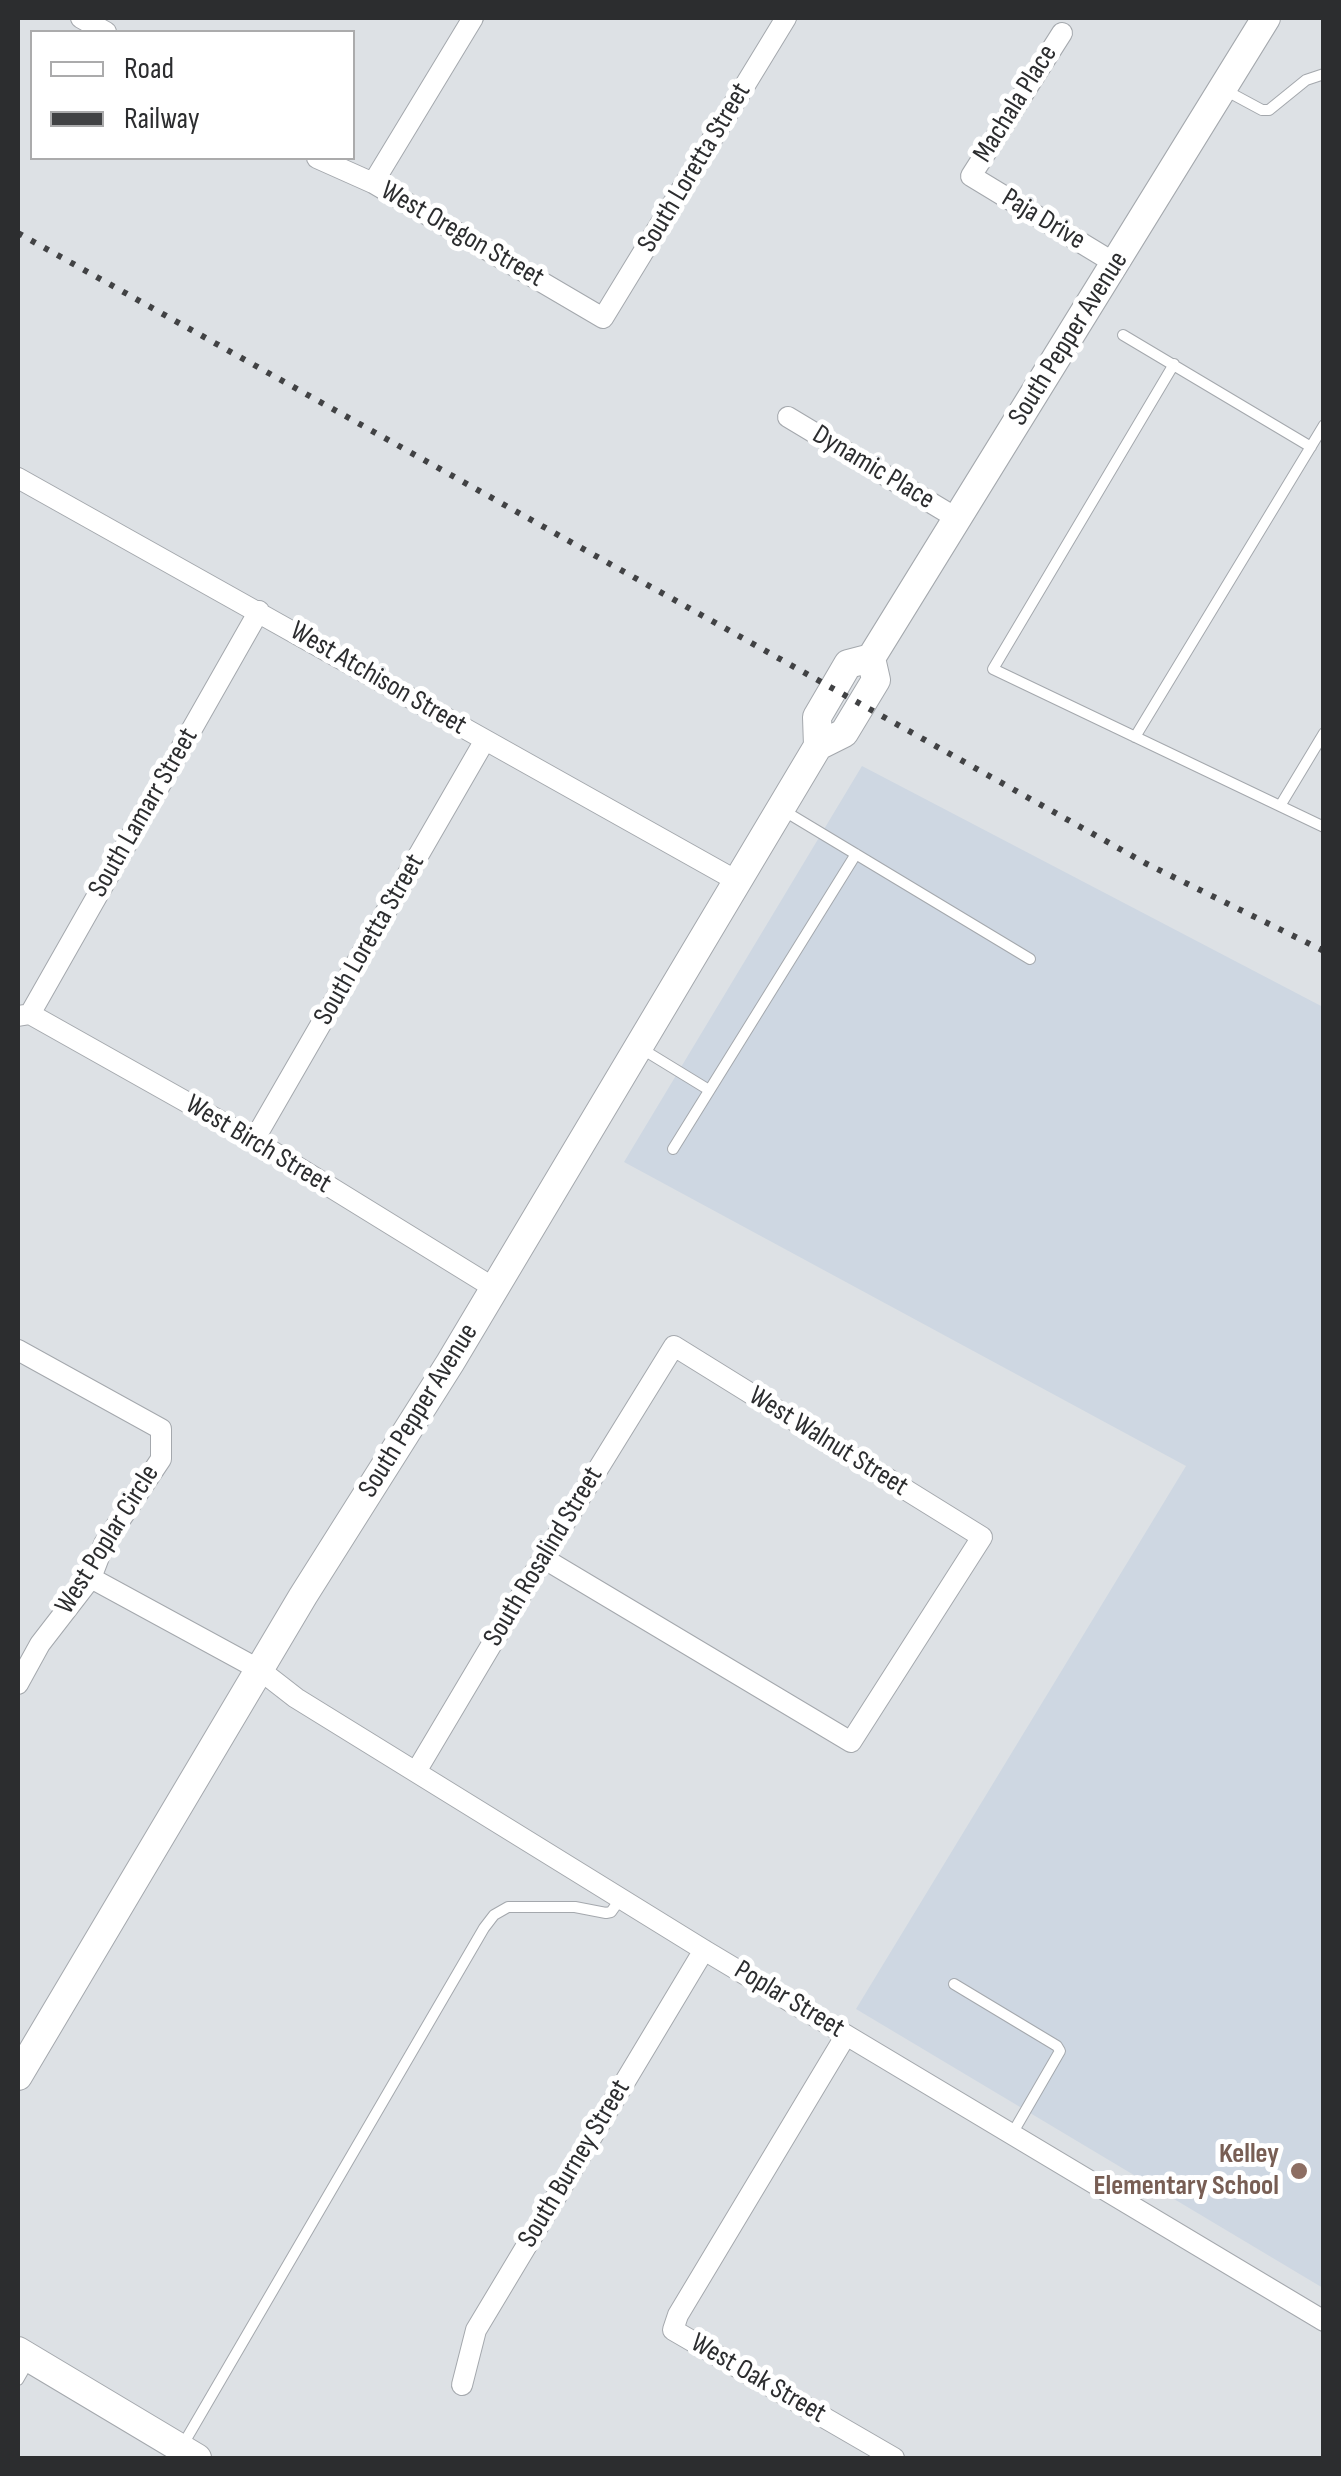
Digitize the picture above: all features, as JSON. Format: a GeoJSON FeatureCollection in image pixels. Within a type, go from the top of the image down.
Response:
{"type":"FeatureCollection","features":[{"type":"Feature","properties":{"kind":"main road","name":"South Pepper Avenue"},"geometry":{"type":"LineString","coordinates":[[18,2076],[818,746],[844,733],[876,680],[871,658],[1266,18]]}},
{"type":"Feature","properties":{"kind":"main road"},"geometry":{"type":"LineString","coordinates":[[22,2363],[189,2454]]}},
{"type":"Feature","properties":{"kind":"street"},"geometry":{"type":"LineString","coordinates":[[373,183],[473,18]]}},
{"type":"Feature","properties":{"kind":"street","name":"South Loretta Street"},"geometry":{"type":"LineString","coordinates":[[603,318],[786,18]]}},
{"type":"Feature","properties":{"kind":"street","name":"Machala Place"},"geometry":{"type":"LineString","coordinates":[[971,176],[1062,33]]}},
{"type":"Feature","properties":{"kind":"street","name":"West Oregon Street"},"geometry":{"type":"LineString","coordinates":[[322,160],[373,183],[603,318]]}},
{"type":"Feature","properties":{"kind":"street","name":"Paja Drive"},"geometry":{"type":"LineString","coordinates":[[971,176],[1116,264]]}},
{"type":"Feature","properties":{"kind":"street","name":"Dynamic Place"},"geometry":{"type":"LineString","coordinates":[[788,417],[958,520]]}},
{"type":"Feature","properties":{"kind":"street","name":"West Atchison Street"},"geometry":{"type":"LineString","coordinates":[[20,485],[259,611],[737,881]]}},
{"type":"Feature","properties":{"kind":"street","name":"South Lamarr Street"},"geometry":{"type":"LineString","coordinates":[[24,1015],[259,611]]}},
{"type":"Feature","properties":{"kind":"street","name":"South Loretta Street"},"geometry":{"type":"LineString","coordinates":[[254,1140],[485,740]]}},
{"type":"Feature","properties":{"kind":"street","name":"West Birch Street"},"geometry":{"type":"LineString","coordinates":[[24,1015],[254,1140],[494,1288]]}},
{"type":"Feature","properties":{"kind":"street","name":"West Walnut Street"},"geometry":{"type":"LineString","coordinates":[[543,1558],[851,1742],[982,1537],[674,1346]]}},
{"type":"Feature","properties":{"kind":"street","name":"South Rosalind Street"},"geometry":{"type":"LineString","coordinates":[[417,1770],[674,1346]]}},
{"type":"Feature","properties":{"kind":"street","name":"West Poplar Circle"},"geometry":{"type":"LineString","coordinates":[[18,1350],[161,1428],[161,1460],[104,1544],[91,1578],[40,1644],[18,1684]]}},
{"type":"Feature","properties":{"kind":"street","name":"Poplar Street"},"geometry":{"type":"LineString","coordinates":[[91,1578],[260,1670],[296,1698],[704,1950],[1324,2321]]}},
{"type":"Feature","properties":{"kind":"street","name":"South Burney Street"},"geometry":{"type":"LineString","coordinates":[[462,2385],[476,2330],[704,1950]]}},
{"type":"Feature","properties":{"kind":"street","name":"West Oak Street"},"geometry":{"type":"LineString","coordinates":[[846,2035],[678,2315],[674,2330],[894,2458]]}},
{"type":"Feature","properties":{"kind":"lane"},"geometry":{"type":"LineString","coordinates":[[1222,89],[1269,110],[1306,80],[1324,74]]}},
{"type":"Feature","properties":{"kind":"lane"},"geometry":{"type":"LineString","coordinates":[[1124,335],[1311,448]]}},
{"type":"Feature","properties":{"kind":"lane"},"geometry":{"type":"LineString","coordinates":[[1174,364],[993,669],[1324,827]]}},
{"type":"Feature","properties":{"kind":"lane"},"geometry":{"type":"LineString","coordinates":[[1135,737],[1324,425]]}},
{"type":"Feature","properties":{"kind":"lane"},"geometry":{"type":"LineString","coordinates":[[1280,806],[1324,733]]}},
{"type":"Feature","properties":{"kind":"lane"},"geometry":{"type":"LineString","coordinates":[[780,808],[1030,959]]}},
{"type":"Feature","properties":{"kind":"lane"},"geometry":{"type":"LineString","coordinates":[[673,1148],[856,854]]}},
{"type":"Feature","properties":{"kind":"lane"},"geometry":{"type":"LineString","coordinates":[[637,1046],[709,1090]]}},
{"type":"Feature","properties":{"kind":"lane"},"geometry":{"type":"LineString","coordinates":[[189,2454],[494,1915],[508,1908],[574,1907],[606,1913],[621,1898]]}},
{"type":"Feature","properties":{"kind":"lane"},"geometry":{"type":"LineString","coordinates":[[954,1984],[1060,2051],[1012,2134]]}},
{"type":"Feature","properties":{"kind":"shaded area"},"geometry":{"type":"Polygon","coordinates":[[[862,766],[1323,1007],[1323,2288],[856,2009],[1186,1466],[624,1162],[862,766]]]}},
{"type":"Feature","properties":{"kind":"railway"},"geometry":{"type":"LineString","coordinates":[[18,233],[1145,863],[1324,951]]}},
{"type":"Feature","properties":{"kind":"place","name":"Kelley Elementary School"},"geometry":{"type":"Point","coordinates":[1299,2171]}}]}
